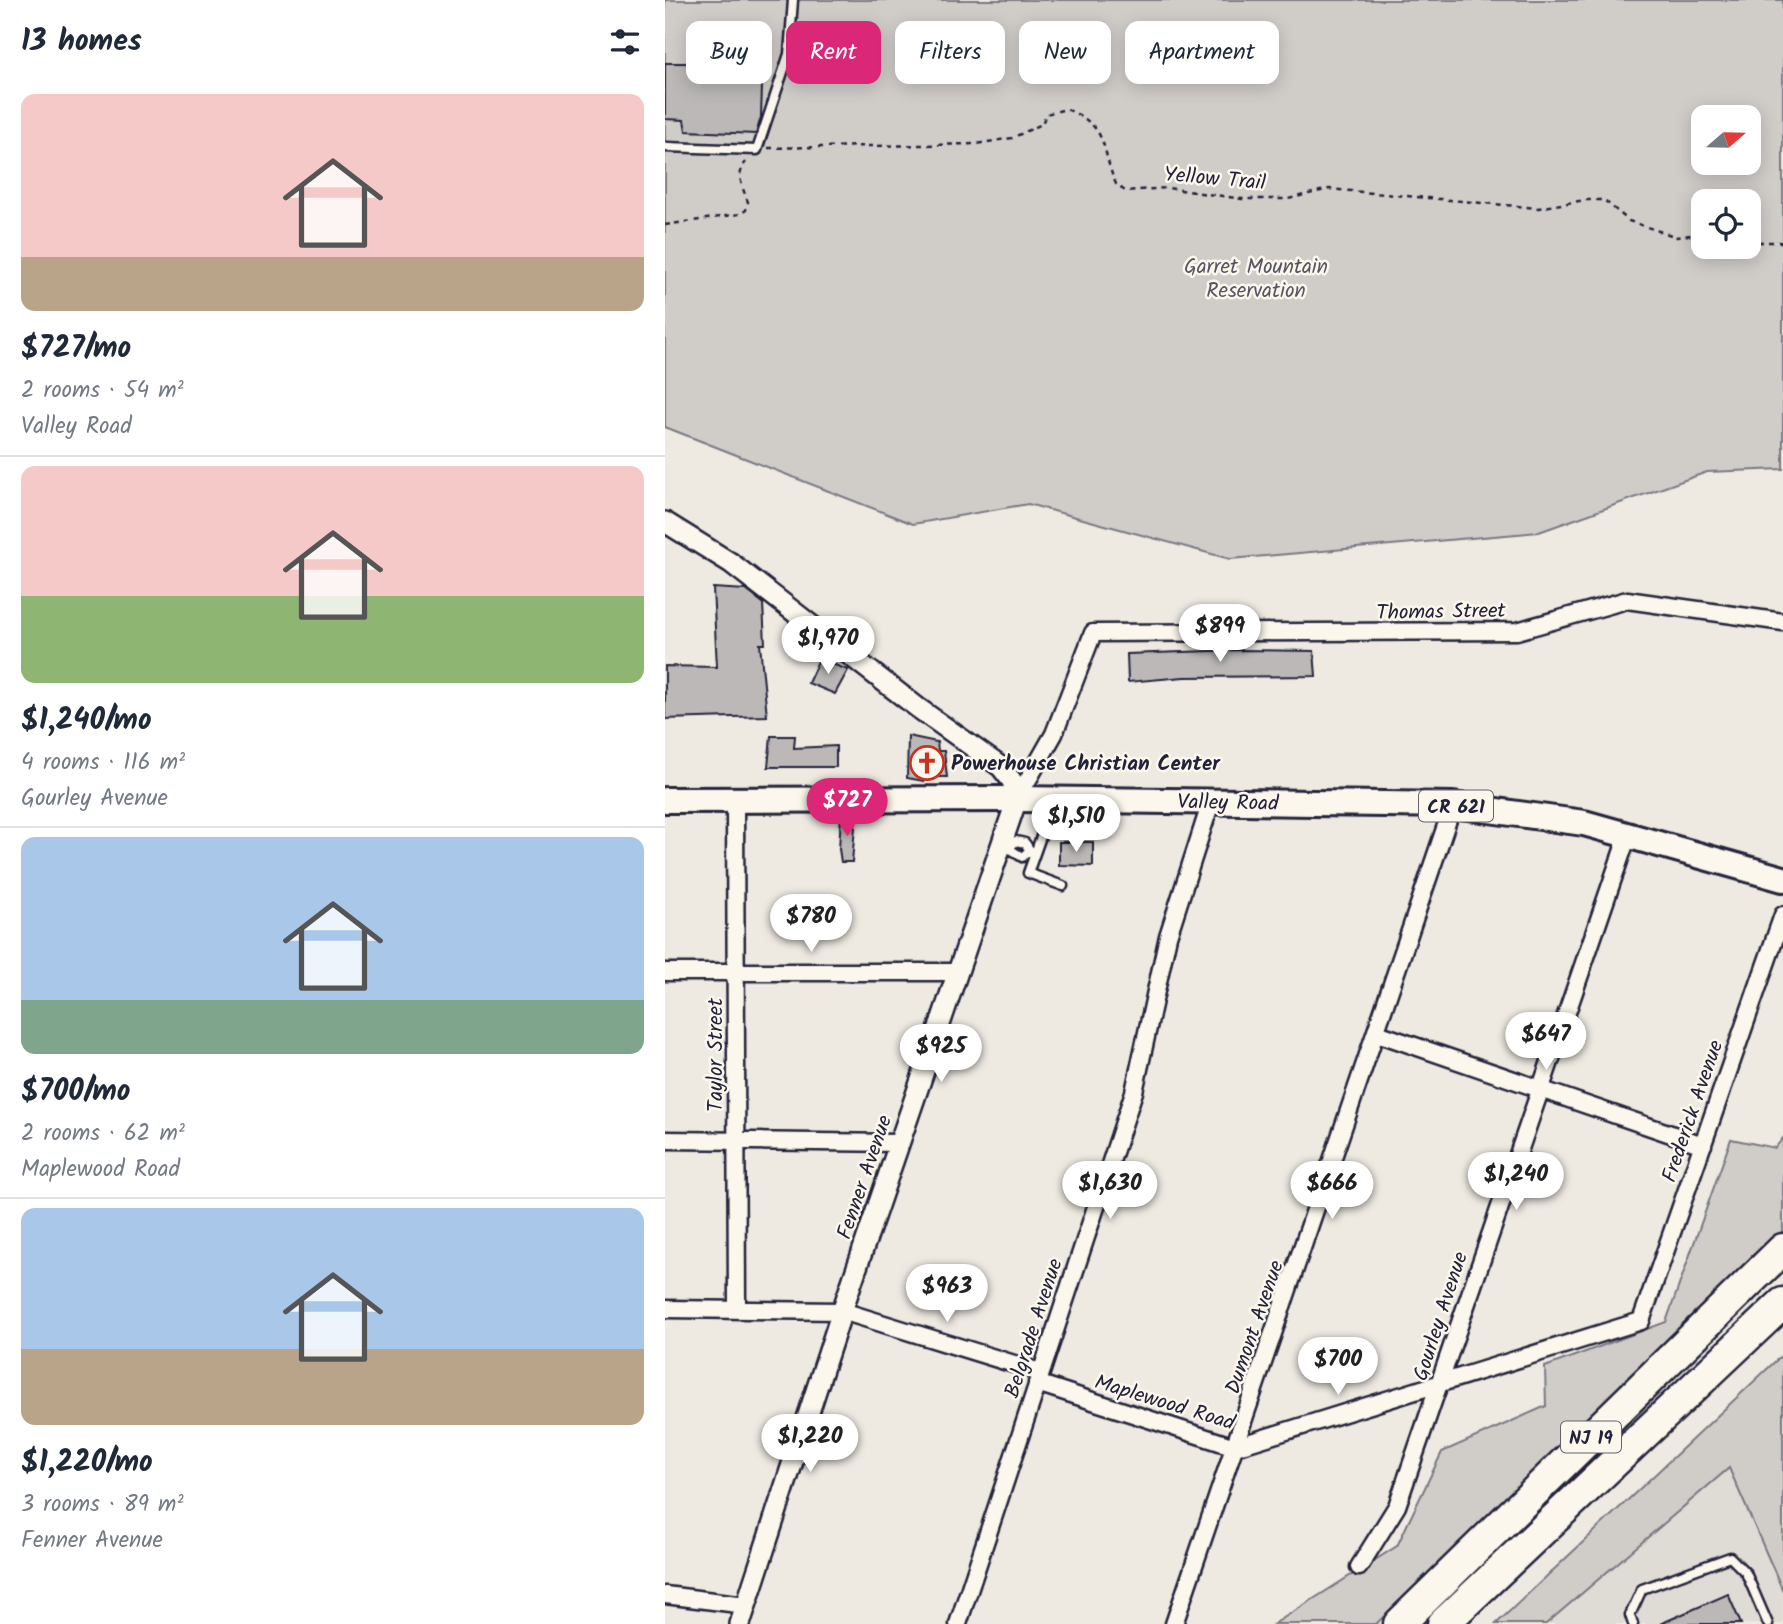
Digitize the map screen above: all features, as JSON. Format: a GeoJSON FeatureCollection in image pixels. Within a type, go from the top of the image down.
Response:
{"type":"FeatureCollection","features":[{"type":"Feature","properties":{"kind":"highway","name":"NJ 19"},"geometry":{"type":"LineString","coordinates":[[1399,1624],[1783,1249]]}},
{"type":"Feature","properties":{"kind":"highway","name":"NJ 19"},"geometry":{"type":"LineString","coordinates":[[1443,1624],[1783,1303]]}},
{"type":"Feature","properties":{"kind":"main road","name":"Valley Road"},"geometry":{"type":"LineString","coordinates":[[665,800],[1017,799],[1090,807],[1211,802],[1453,805],[1584,823],[1783,879]]}},
{"type":"Feature","properties":{"kind":"street"},"geometry":{"type":"LineString","coordinates":[[665,522],[731,563],[918,708],[1001,767],[1013,781],[1017,799]]}},
{"type":"Feature","properties":{"kind":"street","name":"Thomas Street"},"geometry":{"type":"LineString","coordinates":[[1093,634],[1517,631],[1626,600],[1783,622]]}},
{"type":"Feature","properties":{"kind":"street","name":"Fenner Avenue"},"geometry":{"type":"LineString","coordinates":[[743,1615],[899,1143],[958,972],[1006,845],[1017,799],[1054,734],[1093,634]]}},
{"type":"Feature","properties":{"kind":"street","name":"Taylor Street"},"geometry":{"type":"LineString","coordinates":[[735,800],[737,1309]]}},
{"type":"Feature","properties":{"kind":"street","name":"Belgrade Avenue"},"geometry":{"type":"LineString","coordinates":[[958,1624],[1134,1092],[1168,936],[1211,802]]}},
{"type":"Feature","properties":{"kind":"street","name":"Dumont Avenue"},"geometry":{"type":"LineString","coordinates":[[1174,1624],[1453,805]]}},
{"type":"Feature","properties":{"kind":"street","name":"Gourley Avenue"},"geometry":{"type":"LineString","coordinates":[[1359,1567],[1397,1506],[1538,1088],[1628,835]]}},
{"type":"Feature","properties":{"kind":"street","name":"Frederick Avenue"},"geometry":{"type":"LineString","coordinates":[[1641,1321],[1783,915]]}},
{"type":"Feature","properties":{"kind":"street"},"geometry":{"type":"LineString","coordinates":[[665,972],[958,972]]}},
{"type":"Feature","properties":{"kind":"street"},"geometry":{"type":"LineString","coordinates":[[1377,1033],[1703,1145]]}},
{"type":"Feature","properties":{"kind":"street"},"geometry":{"type":"LineString","coordinates":[[665,1140],[899,1143]]}},
{"type":"Feature","properties":{"kind":"street","name":"Maplewood Road"},"geometry":{"type":"LineString","coordinates":[[665,1309],[842,1311],[1235,1447],[1439,1386],[1641,1321]]}},
{"type":"Feature","properties":{"kind":"street"},"geometry":{"type":"LineString","coordinates":[[665,1595],[743,1615]]}},
{"type":"Feature","properties":{"kind":"lane"},"geometry":{"type":"LineString","coordinates":[[665,148],[757,150],[789,54],[793,0]]}},
{"type":"Feature","properties":{"kind":"lane"},"geometry":{"type":"LineString","coordinates":[[1063,886],[1028,873],[1031,852],[1044,828],[1088,832],[1088,829],[1093,827],[1094,818],[1090,807]]}},
{"type":"Feature","properties":{"kind":"lane"},"geometry":{"type":"LineString","coordinates":[[1006,845],[1012,853],[1022,857],[1031,852]]}},
{"type":"Feature","properties":{"kind":"lane"},"geometry":{"type":"LineString","coordinates":[[1633,1624],[1630,1615],[1642,1589],[1730,1557],[1746,1573],[1768,1624]]}},
{"type":"Feature","properties":{"kind":"path","name":"Yellow Trail"},"geometry":{"type":"LineString","coordinates":[[761,150],[772,147],[798,150],[859,145],[898,147],[976,144],[1012,138],[1042,124],[1046,114],[1066,109],[1095,128],[1104,141],[1116,184],[1125,191],[1167,188],[1223,198],[1273,199],[1329,189],[1538,208],[1585,200],[1604,200],[1629,220],[1677,237],[1691,235]]}},
{"type":"Feature","properties":{"kind":"path"},"geometry":{"type":"LineString","coordinates":[[665,225],[740,214],[746,210],[748,202],[740,185],[740,169],[750,154]]}},
{"type":"Feature","properties":{"kind":"path"},"geometry":{"type":"LineString","coordinates":[[1761,242],[1783,242]]}},
{"type":"Feature","properties":{"kind":"shaded area"},"geometry":{"type":"Polygon","coordinates":[[[1729,1468],[1783,1591],[1783,1624],[1546,1624],[1729,1468]]]}},
{"type":"Feature","properties":{"kind":"green space","name":"Garret Mountain Reservation"},"geometry":{"type":"Polygon","coordinates":[[[665,0],[1783,0],[1783,469],[1707,472],[1539,532],[1230,559],[1028,504],[913,524],[665,427],[665,0]]]}},
{"type":"Feature","properties":{"kind":"green space"},"geometry":{"type":"Polygon","coordinates":[[[1783,1138],[1783,1232],[1376,1624],[1274,1624],[1397,1546],[1442,1452],[1546,1406],[1545,1367],[1666,1322],[1731,1139],[1775,1148],[1783,1138]]]}},
{"type":"Feature","properties":{"kind":"green space"},"geometry":{"type":"Polygon","coordinates":[[[1783,1354],[1783,1591],[1729,1468],[1546,1624],[1496,1624],[1783,1354]]]}},
{"type":"Feature","properties":{"kind":"building"},"geometry":{"type":"Polygon","coordinates":[[[665,63],[686,63],[686,84],[762,84],[761,117],[756,134],[686,131],[684,120],[665,119],[665,63]]]}},
{"type":"Feature","properties":{"kind":"building"},"geometry":{"type":"Polygon","coordinates":[[[713,588],[746,590],[763,603],[765,644],[760,644],[767,716],[665,719],[665,666],[717,667],[713,588]]]}},
{"type":"Feature","properties":{"kind":"building"},"geometry":{"type":"Polygon","coordinates":[[[1238,650],[1314,651],[1316,676],[1184,677],[1128,682],[1127,654],[1238,650]]]}},
{"type":"Feature","properties":{"kind":"building"},"geometry":{"type":"Polygon","coordinates":[[[819,659],[848,670],[835,694],[808,683],[819,659]]]}},
{"type":"Feature","properties":{"kind":"building"},"geometry":{"type":"Polygon","coordinates":[[[771,736],[795,736],[794,748],[836,746],[836,767],[768,767],[771,736]]]}},
{"type":"Feature","properties":{"kind":"building","name":"Powerhouse Christian Center"},"geometry":{"type":"Polygon","coordinates":[[[908,736],[937,742],[938,751],[944,751],[947,777],[924,777],[924,781],[907,778],[908,736]]]}},
{"type":"Feature","properties":{"kind":"building"},"geometry":{"type":"Polygon","coordinates":[[[841,815],[856,815],[852,862],[841,862],[841,815]]]}},
{"type":"Feature","properties":{"kind":"building"},"geometry":{"type":"Polygon","coordinates":[[[1059,842],[1093,842],[1093,866],[1059,865],[1059,842]]]}},
{"type":"Feature","properties":{"kind":"building"},"geometry":{"type":"Polygon","coordinates":[[[1728,1594],[1741,1624],[1660,1624],[1728,1594]]]}},
{"type":"Feature","properties":{"kind":"place","name":"Powerhouse Christian Center"},"geometry":{"type":"Point","coordinates":[927,763]}}]}
